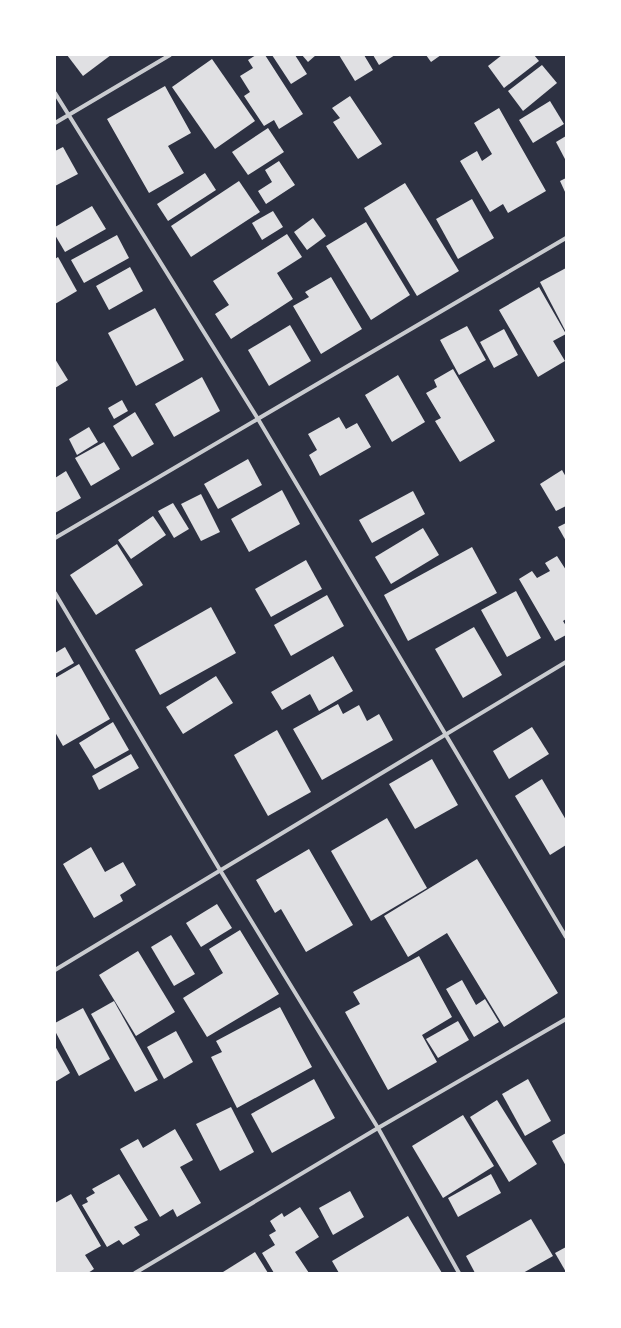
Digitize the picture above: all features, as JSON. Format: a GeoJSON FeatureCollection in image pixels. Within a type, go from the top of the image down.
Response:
{"type":"FeatureCollection","features":[{"type":"Feature","properties":{"kind":"street"},"geometry":{"type":"LineString","coordinates":[[55,123],[170,55]]}},
{"type":"Feature","properties":{"kind":"street"},"geometry":{"type":"LineString","coordinates":[[55,93],[258,419],[566,937]]}},
{"type":"Feature","properties":{"kind":"street"},"geometry":{"type":"LineString","coordinates":[[55,538],[566,238]]}},
{"type":"Feature","properties":{"kind":"street"},"geometry":{"type":"LineString","coordinates":[[55,593],[220,870],[378,1128],[459,1273]]}},
{"type":"Feature","properties":{"kind":"street"},"geometry":{"type":"LineString","coordinates":[[55,970],[444,734],[566,662]]}},
{"type":"Feature","properties":{"kind":"street"},"geometry":{"type":"LineString","coordinates":[[135,1273],[378,1128],[566,1019]]}},
{"type":"Feature","properties":{"kind":"building"},"geometry":{"type":"Polygon","coordinates":[[[67,55],[111,55],[83,76],[67,55]]]}},
{"type":"Feature","properties":{"kind":"building"},"geometry":{"type":"Polygon","coordinates":[[[256,55],[265,55],[303,114],[279,129],[274,120],[264,126],[244,96],[250,92],[240,76],[253,68],[248,60],[256,55]]]}},
{"type":"Feature","properties":{"kind":"building"},"geometry":{"type":"Polygon","coordinates":[[[272,55],[295,55],[307,74],[291,84],[272,55]]]}},
{"type":"Feature","properties":{"kind":"building"},"geometry":{"type":"Polygon","coordinates":[[[302,55],[316,55],[308,62],[302,55]]]}},
{"type":"Feature","properties":{"kind":"building"},"geometry":{"type":"Polygon","coordinates":[[[339,55],[364,55],[373,70],[355,81],[339,55]]]}},
{"type":"Feature","properties":{"kind":"building"},"geometry":{"type":"Polygon","coordinates":[[[373,55],[395,55],[379,65],[373,55]]]}},
{"type":"Feature","properties":{"kind":"building"},"geometry":{"type":"Polygon","coordinates":[[[426,55],[441,55],[431,62],[426,55]]]}},
{"type":"Feature","properties":{"kind":"building"},"geometry":{"type":"Polygon","coordinates":[[[502,55],[534,55],[539,61],[504,88],[488,66],[502,55]]]}},
{"type":"Feature","properties":{"kind":"building"},"geometry":{"type":"Polygon","coordinates":[[[212,59],[255,121],[215,149],[172,87],[212,59]]]}},
{"type":"Feature","properties":{"kind":"building"},"geometry":{"type":"Polygon","coordinates":[[[542,65],[557,83],[523,111],[508,91],[542,65]]]}},
{"type":"Feature","properties":{"kind":"building"},"geometry":{"type":"Polygon","coordinates":[[[165,86],[191,133],[168,146],[184,173],[149,193],[107,119],[165,86]]]}},
{"type":"Feature","properties":{"kind":"building"},"geometry":{"type":"Polygon","coordinates":[[[350,96],[382,144],[358,159],[333,122],[340,118],[332,108],[350,96]]]}},
{"type":"Feature","properties":{"kind":"building"},"geometry":{"type":"Polygon","coordinates":[[[550,101],[564,124],[533,143],[519,120],[550,101]]]}},
{"type":"Feature","properties":{"kind":"building"},"geometry":{"type":"Polygon","coordinates":[[[499,108],[546,191],[508,213],[503,204],[490,212],[460,161],[477,151],[482,161],[492,154],[474,123],[499,108]]]}},
{"type":"Feature","properties":{"kind":"building"},"geometry":{"type":"Polygon","coordinates":[[[268,128],[284,152],[248,175],[232,152],[268,128]]]}},
{"type":"Feature","properties":{"kind":"building"},"geometry":{"type":"Polygon","coordinates":[[[566,136],[566,161],[556,142],[566,136]]]}},
{"type":"Feature","properties":{"kind":"building"},"geometry":{"type":"Polygon","coordinates":[[[63,147],[78,174],[55,186],[55,151],[63,147]]]}},
{"type":"Feature","properties":{"kind":"building"},"geometry":{"type":"Polygon","coordinates":[[[279,161],[295,185],[266,204],[258,191],[272,182],[265,170],[279,161]]]}},
{"type":"Feature","properties":{"kind":"building"},"geometry":{"type":"Polygon","coordinates":[[[205,173],[216,190],[168,221],[157,204],[205,173]]]}},
{"type":"Feature","properties":{"kind":"building"},"geometry":{"type":"Polygon","coordinates":[[[566,178],[566,194],[560,181],[566,178]]]}},
{"type":"Feature","properties":{"kind":"building"},"geometry":{"type":"Polygon","coordinates":[[[239,181],[260,212],[191,257],[171,226],[239,181]]]}},
{"type":"Feature","properties":{"kind":"building"},"geometry":{"type":"Polygon","coordinates":[[[405,183],[459,271],[417,296],[364,208],[405,183]]]}},
{"type":"Feature","properties":{"kind":"building"},"geometry":{"type":"Polygon","coordinates":[[[472,199],[494,238],[458,259],[436,219],[472,199]]]}},
{"type":"Feature","properties":{"kind":"building"},"geometry":{"type":"Polygon","coordinates":[[[92,206],[106,229],[65,252],[55,235],[55,227],[92,206]]]}},
{"type":"Feature","properties":{"kind":"building"},"geometry":{"type":"Polygon","coordinates":[[[273,211],[283,227],[262,240],[252,223],[273,211]]]}},
{"type":"Feature","properties":{"kind":"building"},"geometry":{"type":"Polygon","coordinates":[[[313,218],[326,236],[307,250],[294,232],[313,218]]]}},
{"type":"Feature","properties":{"kind":"building"},"geometry":{"type":"Polygon","coordinates":[[[366,222],[410,295],[371,320],[326,246],[366,222]]]}},
{"type":"Feature","properties":{"kind":"building"},"geometry":{"type":"Polygon","coordinates":[[[287,234],[302,257],[277,273],[293,299],[231,339],[215,314],[229,305],[213,281],[287,234]]]}},
{"type":"Feature","properties":{"kind":"building"},"geometry":{"type":"Polygon","coordinates":[[[117,235],[129,258],[84,283],[71,260],[117,235]]]}},
{"type":"Feature","properties":{"kind":"building"},"geometry":{"type":"Polygon","coordinates":[[[58,257],[77,291],[55,304],[55,259],[58,257]]]}},
{"type":"Feature","properties":{"kind":"building"},"geometry":{"type":"Polygon","coordinates":[[[130,267],[143,291],[109,310],[96,286],[130,267]]]}},
{"type":"Feature","properties":{"kind":"building"},"geometry":{"type":"Polygon","coordinates":[[[566,268],[566,332],[540,282],[566,268]]]}},
{"type":"Feature","properties":{"kind":"building"},"geometry":{"type":"Polygon","coordinates":[[[331,277],[362,329],[321,354],[293,306],[309,297],[305,292],[331,277]]]}},
{"type":"Feature","properties":{"kind":"building"},"geometry":{"type":"Polygon","coordinates":[[[539,287],[566,334],[553,341],[565,361],[538,377],[499,310],[539,287]]]}},
{"type":"Feature","properties":{"kind":"building"},"geometry":{"type":"Polygon","coordinates":[[[155,308],[184,360],[136,386],[108,333],[155,308]]]}},
{"type":"Feature","properties":{"kind":"building"},"geometry":{"type":"Polygon","coordinates":[[[290,325],[311,361],[269,386],[248,350],[290,325]]]}},
{"type":"Feature","properties":{"kind":"building"},"geometry":{"type":"Polygon","coordinates":[[[467,326],[486,360],[459,375],[440,340],[467,326]]]}},
{"type":"Feature","properties":{"kind":"building"},"geometry":{"type":"Polygon","coordinates":[[[504,329],[518,355],[494,368],[480,342],[504,329]]]}},
{"type":"Feature","properties":{"kind":"building"},"geometry":{"type":"Polygon","coordinates":[[[55,359],[68,380],[55,388],[55,359]]]}},
{"type":"Feature","properties":{"kind":"building"},"geometry":{"type":"Polygon","coordinates":[[[453,369],[495,441],[460,462],[435,421],[441,418],[426,393],[437,387],[434,380],[453,369]]]}},
{"type":"Feature","properties":{"kind":"building"},"geometry":{"type":"Polygon","coordinates":[[[398,375],[425,422],[392,442],[365,395],[398,375]]]}},
{"type":"Feature","properties":{"kind":"building"},"geometry":{"type":"Polygon","coordinates":[[[202,377],[220,411],[174,437],[155,404],[202,377]]]}},
{"type":"Feature","properties":{"kind":"building"},"geometry":{"type":"Polygon","coordinates":[[[122,400],[128,411],[114,419],[108,408],[122,400]]]}},
{"type":"Feature","properties":{"kind":"building"},"geometry":{"type":"Polygon","coordinates":[[[135,412],[154,444],[132,457],[113,426],[135,412]]]}},
{"type":"Feature","properties":{"kind":"building"},"geometry":{"type":"Polygon","coordinates":[[[339,417],[346,429],[357,423],[371,447],[320,476],[309,455],[317,450],[308,434],[339,417]]]}},
{"type":"Feature","properties":{"kind":"building"},"geometry":{"type":"Polygon","coordinates":[[[89,427],[98,442],[77,455],[69,439],[89,427]]]}},
{"type":"Feature","properties":{"kind":"building"},"geometry":{"type":"Polygon","coordinates":[[[104,442],[120,469],[91,486],[75,458],[104,442]]]}},
{"type":"Feature","properties":{"kind":"building"},"geometry":{"type":"Polygon","coordinates":[[[248,459],[262,485],[218,509],[204,484],[248,459]]]}},
{"type":"Feature","properties":{"kind":"building"},"geometry":{"type":"Polygon","coordinates":[[[562,470],[566,477],[566,506],[556,511],[540,484],[562,470]]]}},
{"type":"Feature","properties":{"kind":"building"},"geometry":{"type":"Polygon","coordinates":[[[66,471],[81,498],[55,513],[55,478],[66,471]]]}},
{"type":"Feature","properties":{"kind":"building"},"geometry":{"type":"Polygon","coordinates":[[[282,490],[300,524],[249,552],[231,519],[282,490]]]}},
{"type":"Feature","properties":{"kind":"building"},"geometry":{"type":"Polygon","coordinates":[[[413,491],[425,514],[372,543],[359,520],[413,491]]]}},
{"type":"Feature","properties":{"kind":"building"},"geometry":{"type":"Polygon","coordinates":[[[201,494],[220,532],[201,541],[181,504],[201,494]]]}},
{"type":"Feature","properties":{"kind":"building"},"geometry":{"type":"Polygon","coordinates":[[[173,503],[189,529],[174,538],[158,511],[173,503]]]}},
{"type":"Feature","properties":{"kind":"building"},"geometry":{"type":"Polygon","coordinates":[[[153,516],[166,535],[131,559],[118,540],[153,516]]]}},
{"type":"Feature","properties":{"kind":"building"},"geometry":{"type":"Polygon","coordinates":[[[566,523],[566,541],[558,527],[566,523]]]}},
{"type":"Feature","properties":{"kind":"building"},"geometry":{"type":"Polygon","coordinates":[[[423,528],[439,555],[391,584],[375,557],[423,528]]]}},
{"type":"Feature","properties":{"kind":"building"},"geometry":{"type":"Polygon","coordinates":[[[117,544],[143,585],[96,615],[70,575],[117,544]]]}},
{"type":"Feature","properties":{"kind":"building"},"geometry":{"type":"Polygon","coordinates":[[[472,547],[497,593],[408,641],[384,595],[472,547]]]}},
{"type":"Feature","properties":{"kind":"building"},"geometry":{"type":"Polygon","coordinates":[[[557,556],[566,570],[566,619],[563,621],[566,626],[566,635],[555,641],[519,579],[532,571],[537,578],[550,571],[545,563],[557,556]]]}},
{"type":"Feature","properties":{"kind":"building"},"geometry":{"type":"Polygon","coordinates":[[[306,560],[322,589],[271,617],[255,589],[306,560]]]}},
{"type":"Feature","properties":{"kind":"building"},"geometry":{"type":"Polygon","coordinates":[[[516,591],[541,638],[507,657],[481,610],[516,591]]]}},
{"type":"Feature","properties":{"kind":"building"},"geometry":{"type":"Polygon","coordinates":[[[327,595],[344,626],[291,656],[274,625],[327,595]]]}},
{"type":"Feature","properties":{"kind":"building"},"geometry":{"type":"Polygon","coordinates":[[[211,607],[236,653],[160,695],[135,650],[211,607]]]}},
{"type":"Feature","properties":{"kind":"building"},"geometry":{"type":"Polygon","coordinates":[[[474,627],[502,675],[463,698],[435,649],[474,627]]]}},
{"type":"Feature","properties":{"kind":"building"},"geometry":{"type":"Polygon","coordinates":[[[65,647],[74,663],[55,674],[55,653],[65,647]]]}},
{"type":"Feature","properties":{"kind":"building"},"geometry":{"type":"Polygon","coordinates":[[[333,656],[353,691],[319,711],[310,694],[282,710],[271,692],[333,656]]]}},
{"type":"Feature","properties":{"kind":"building"},"geometry":{"type":"Polygon","coordinates":[[[79,664],[110,719],[63,746],[55,732],[55,678],[79,664]]]}},
{"type":"Feature","properties":{"kind":"building"},"geometry":{"type":"Polygon","coordinates":[[[216,676],[233,703],[183,734],[166,707],[216,676]]]}},
{"type":"Feature","properties":{"kind":"building"},"geometry":{"type":"Polygon","coordinates":[[[338,704],[343,714],[359,705],[367,721],[379,714],[393,740],[322,780],[293,729],[338,704]]]}},
{"type":"Feature","properties":{"kind":"building"},"geometry":{"type":"Polygon","coordinates":[[[113,722],[129,750],[95,769],[79,743],[113,722]]]}},
{"type":"Feature","properties":{"kind":"building"},"geometry":{"type":"Polygon","coordinates":[[[532,727],[549,754],[509,779],[493,751],[532,727]]]}},
{"type":"Feature","properties":{"kind":"building"},"geometry":{"type":"Polygon","coordinates":[[[277,730],[311,792],[268,816],[234,755],[277,730]]]}},
{"type":"Feature","properties":{"kind":"building"},"geometry":{"type":"Polygon","coordinates":[[[131,754],[139,768],[99,790],[92,776],[131,754]]]}},
{"type":"Feature","properties":{"kind":"building"},"geometry":{"type":"Polygon","coordinates":[[[432,759],[458,805],[415,829],[389,784],[432,759]]]}},
{"type":"Feature","properties":{"kind":"building"},"geometry":{"type":"Polygon","coordinates":[[[542,779],[566,820],[566,845],[550,855],[515,796],[542,779]]]}},
{"type":"Feature","properties":{"kind":"building"},"geometry":{"type":"Polygon","coordinates":[[[387,818],[427,888],[371,921],[331,851],[387,818]]]}},
{"type":"Feature","properties":{"kind":"building"},"geometry":{"type":"Polygon","coordinates":[[[91,847],[105,872],[123,862],[136,885],[120,895],[123,901],[94,918],[63,864],[91,847]]]}},
{"type":"Feature","properties":{"kind":"building"},"geometry":{"type":"Polygon","coordinates":[[[309,849],[353,925],[306,952],[281,909],[275,913],[256,880],[309,849]]]}},
{"type":"Feature","properties":{"kind":"building"},"geometry":{"type":"Polygon","coordinates":[[[477,859],[558,993],[504,1027],[447,933],[408,957],[384,916],[477,859]]]}},
{"type":"Feature","properties":{"kind":"building"},"geometry":{"type":"Polygon","coordinates":[[[217,904],[232,928],[201,947],[186,923],[217,904]]]}},
{"type":"Feature","properties":{"kind":"building"},"geometry":{"type":"Polygon","coordinates":[[[240,930],[279,994],[207,1037],[183,998],[223,973],[209,949],[240,930]]]}},
{"type":"Feature","properties":{"kind":"building"},"geometry":{"type":"Polygon","coordinates":[[[171,935],[195,974],[174,986],[151,947],[171,935]]]}},
{"type":"Feature","properties":{"kind":"building"},"geometry":{"type":"Polygon","coordinates":[[[138,951],[175,1012],[136,1036],[99,975],[138,951]]]}},
{"type":"Feature","properties":{"kind":"building"},"geometry":{"type":"Polygon","coordinates":[[[419,956],[452,1017],[422,1035],[437,1062],[388,1090],[345,1012],[360,1004],[353,992],[419,956]]]}},
{"type":"Feature","properties":{"kind":"building"},"geometry":{"type":"Polygon","coordinates":[[[462,980],[476,1005],[485,999],[499,1022],[474,1037],[446,989],[462,980]]]}},
{"type":"Feature","properties":{"kind":"building"},"geometry":{"type":"Polygon","coordinates":[[[114,1001],[158,1080],[135,1092],[91,1014],[114,1001]]]}},
{"type":"Feature","properties":{"kind":"building"},"geometry":{"type":"Polygon","coordinates":[[[280,1007],[312,1067],[237,1108],[211,1057],[222,1052],[216,1041],[280,1007]]]}},
{"type":"Feature","properties":{"kind":"building"},"geometry":{"type":"Polygon","coordinates":[[[83,1008],[110,1059],[79,1076],[55,1031],[55,1023],[83,1008]]]}},
{"type":"Feature","properties":{"kind":"building"},"geometry":{"type":"Polygon","coordinates":[[[458,1021],[469,1040],[438,1058],[426,1039],[458,1021]]]}},
{"type":"Feature","properties":{"kind":"building"},"geometry":{"type":"Polygon","coordinates":[[[176,1031],[193,1062],[164,1079],[147,1047],[176,1031]]]}},
{"type":"Feature","properties":{"kind":"building"},"geometry":{"type":"Polygon","coordinates":[[[55,1046],[70,1073],[55,1082],[55,1046]]]}},
{"type":"Feature","properties":{"kind":"building"},"geometry":{"type":"Polygon","coordinates":[[[314,1079],[335,1118],[272,1153],[251,1114],[314,1079]]]}},
{"type":"Feature","properties":{"kind":"building"},"geometry":{"type":"Polygon","coordinates":[[[528,1079],[551,1121],[525,1136],[502,1094],[528,1079]]]}},
{"type":"Feature","properties":{"kind":"building"},"geometry":{"type":"Polygon","coordinates":[[[497,1100],[537,1164],[509,1182],[470,1117],[497,1100]]]}},
{"type":"Feature","properties":{"kind":"building"},"geometry":{"type":"Polygon","coordinates":[[[231,1107],[254,1152],[220,1171],[196,1124],[231,1107]]]}},
{"type":"Feature","properties":{"kind":"building"},"geometry":{"type":"Polygon","coordinates":[[[463,1115],[494,1166],[443,1198],[412,1146],[463,1115]]]}},
{"type":"Feature","properties":{"kind":"building"},"geometry":{"type":"Polygon","coordinates":[[[175,1129],[193,1160],[180,1167],[201,1203],[177,1217],[173,1209],[160,1217],[120,1149],[138,1139],[143,1148],[175,1129]]]}},
{"type":"Feature","properties":{"kind":"building"},"geometry":{"type":"Polygon","coordinates":[[[566,1133],[566,1166],[552,1141],[566,1133]]]}},
{"type":"Feature","properties":{"kind":"building"},"geometry":{"type":"Polygon","coordinates":[[[119,1174],[148,1220],[134,1227],[140,1235],[123,1245],[119,1240],[107,1247],[82,1205],[88,1202],[86,1198],[95,1193],[92,1189],[119,1174]]]}},
{"type":"Feature","properties":{"kind":"building"},"geometry":{"type":"Polygon","coordinates":[[[491,1174],[501,1193],[458,1217],[448,1198],[491,1174]]]}},
{"type":"Feature","properties":{"kind":"building"},"geometry":{"type":"Polygon","coordinates":[[[350,1191],[364,1217],[333,1235],[319,1208],[350,1191]]]}},
{"type":"Feature","properties":{"kind":"building"},"geometry":{"type":"Polygon","coordinates":[[[71,1194],[101,1246],[85,1255],[94,1269],[88,1273],[55,1273],[55,1203],[71,1194]]]}},
{"type":"Feature","properties":{"kind":"building"},"geometry":{"type":"Polygon","coordinates":[[[300,1207],[319,1237],[295,1252],[309,1273],[274,1273],[262,1253],[275,1245],[269,1235],[276,1231],[270,1221],[282,1213],[284,1217],[300,1207]]]}},
{"type":"Feature","properties":{"kind":"building"},"geometry":{"type":"Polygon","coordinates":[[[408,1216],[442,1273],[339,1273],[332,1261],[408,1216]]]}},
{"type":"Feature","properties":{"kind":"building"},"geometry":{"type":"Polygon","coordinates":[[[531,1219],[553,1256],[523,1273],[475,1273],[466,1256],[531,1219]]]}},
{"type":"Feature","properties":{"kind":"building"},"geometry":{"type":"Polygon","coordinates":[[[566,1247],[566,1272],[555,1253],[566,1247]]]}},
{"type":"Feature","properties":{"kind":"building"},"geometry":{"type":"Polygon","coordinates":[[[255,1252],[268,1273],[223,1272],[255,1252]]]}}]}
